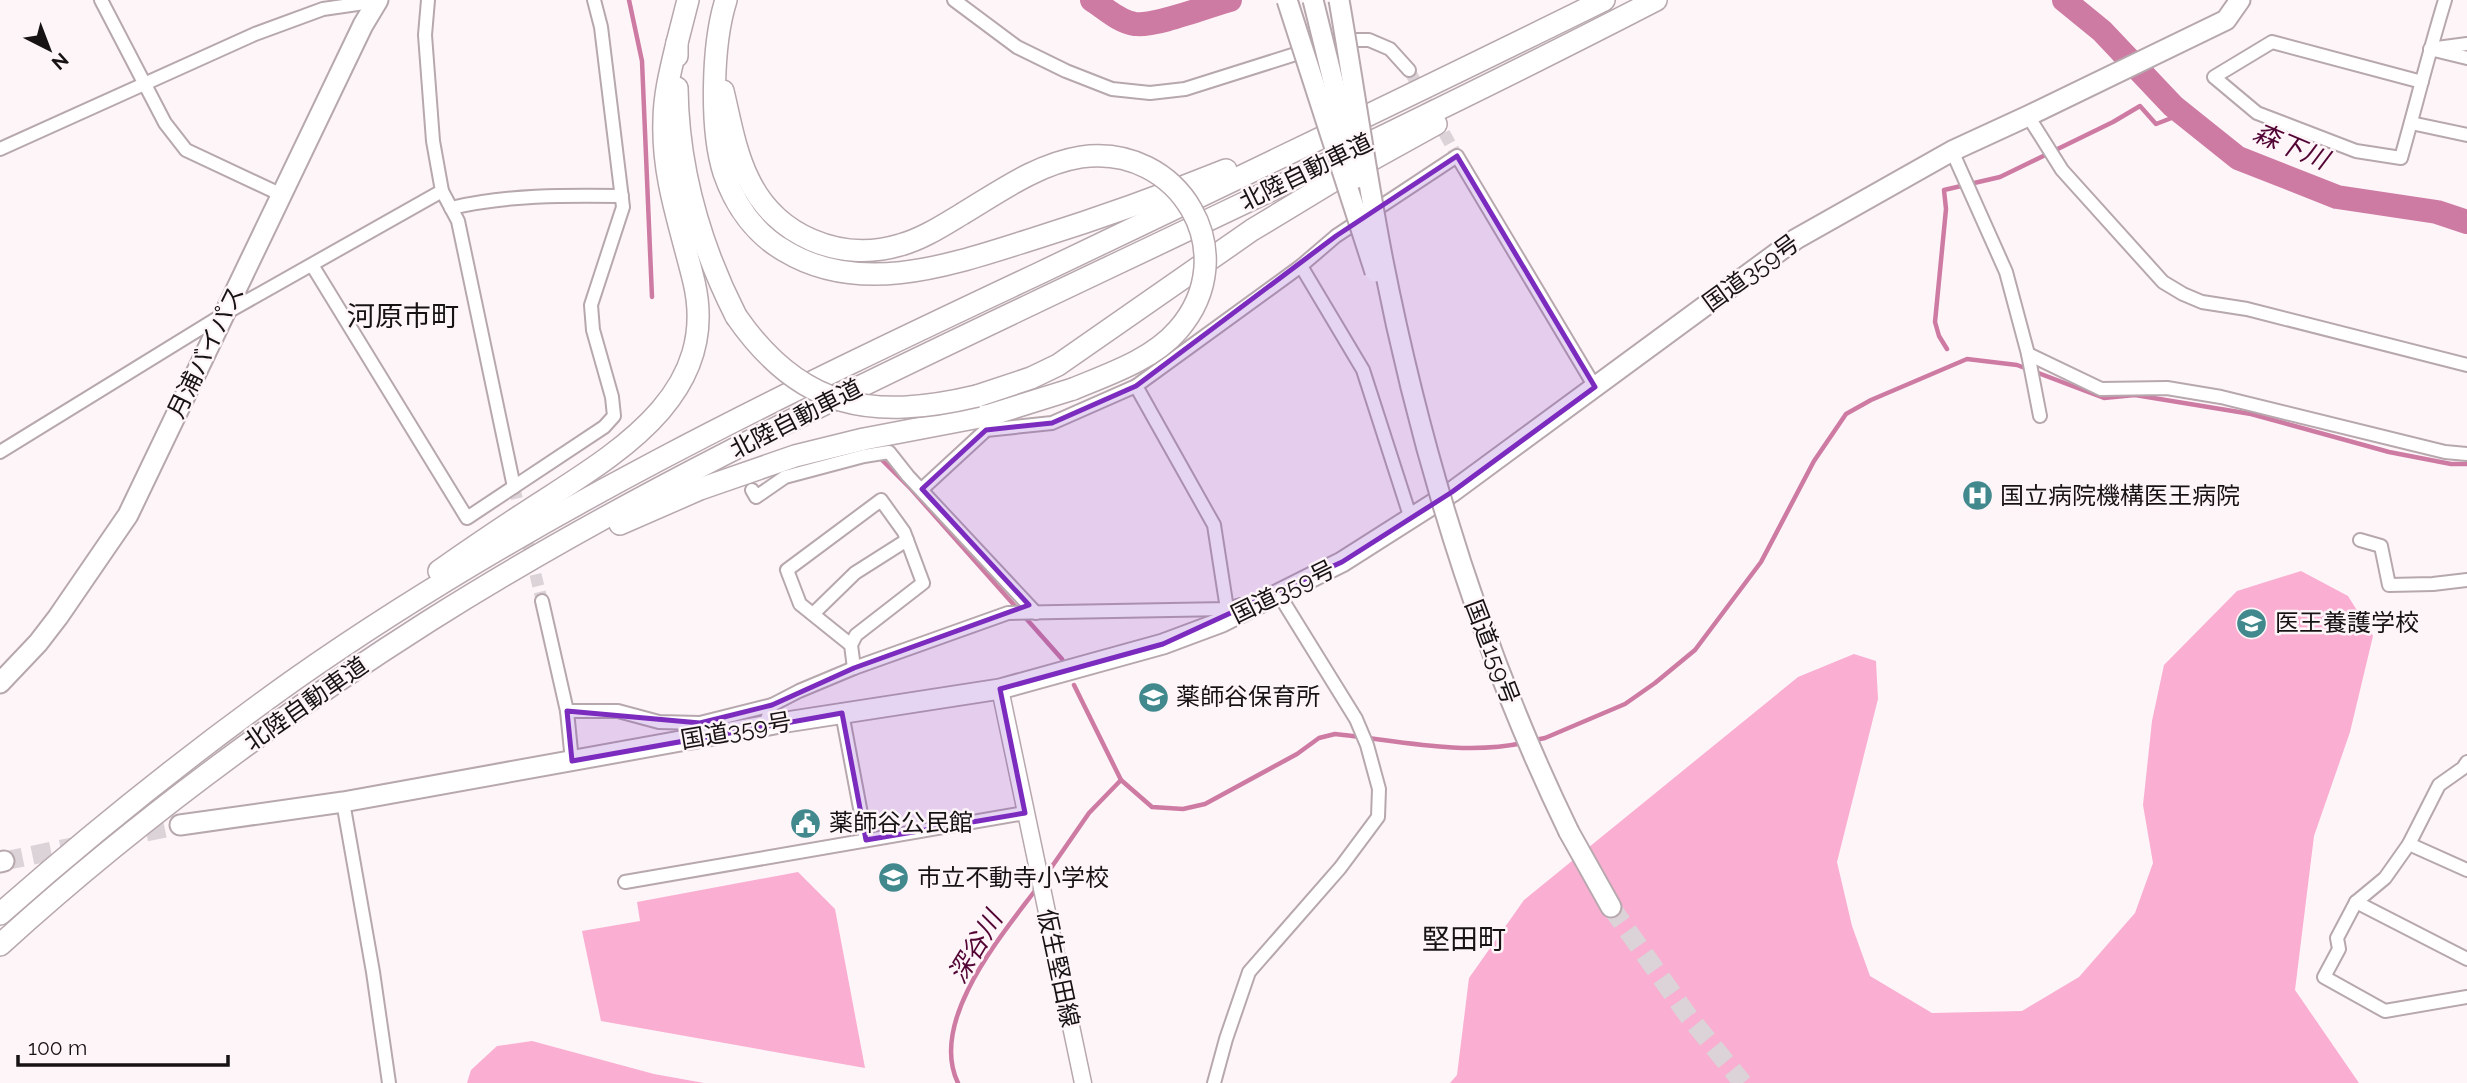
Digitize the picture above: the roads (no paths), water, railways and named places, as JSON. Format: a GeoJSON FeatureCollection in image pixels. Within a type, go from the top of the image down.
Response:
{"type":"FeatureCollection","features":[{"type":"Feature","properties":{"kind":"highway","name":"月浦バイパス"},"geometry":{"type":"LineString","coordinates":[[0,683],[38,643],[58,617],[128,515],[363,24],[378,0]]}},
{"type":"Feature","properties":{"kind":"highway"},"geometry":{"type":"LineString","coordinates":[[295,680],[428,579],[614,454],[652,420],[679,385],[694,347],[698,308],[695,285],[671,194],[664,145],[664,120],[677,43],[688,0]]}},
{"type":"Feature","properties":{"kind":"highway"},"geometry":{"type":"LineString","coordinates":[[726,0],[717,55],[716,144],[727,183],[747,218],[777,247],[817,267],[838,272],[885,274],[913,271],[1006,248],[1165,194],[1334,125],[1527,33],[1582,11]]}},
{"type":"Feature","properties":{"kind":"highway"},"geometry":{"type":"LineString","coordinates":[[1287,0],[1337,160],[1393,323]]}},
{"type":"Feature","properties":{"kind":"highway","name":"国道159号"},"geometry":{"type":"LineString","coordinates":[[1313,0],[1393,323],[1411,382]]}},
{"type":"Feature","properties":{"kind":"highway","name":"国道159号"},"geometry":{"type":"LineString","coordinates":[[1339,0],[1369,185],[1411,382],[1437,484],[1469,591],[1531,751],[1569,832],[1611,907]]}},
{"type":"Feature","properties":{"kind":"highway"},"geometry":{"type":"LineString","coordinates":[[1346,0],[1365,128],[1369,185]]}},
{"type":"Feature","properties":{"kind":"highway","name":"北陸自動車道"},"geometry":{"type":"LineString","coordinates":[[0,914],[144,793],[295,680],[518,538],[763,406],[1312,144],[1604,0]]}},
{"type":"Feature","properties":{"kind":"highway","name":"国道359号"},"geometry":{"type":"LineString","coordinates":[[180,825],[343,802],[765,726],[1000,689],[1163,644],[1222,622],[1342,562],[1452,492],[1796,239],[1952,151],[2226,20],[2240,0]]}},
{"type":"Feature","properties":{"kind":"highway"},"geometry":{"type":"LineString","coordinates":[[677,43],[677,95],[687,183],[703,241],[737,316],[760,349],[790,377],[827,396],[849,403],[892,408],[929,406],[977,396],[1013,385],[1058,365],[1252,230],[1333,181],[1654,1]]}},
{"type":"Feature","properties":{"kind":"highway","name":"北陸自動車道"},"geometry":{"type":"LineString","coordinates":[[0,945],[157,813],[233,754],[320,692],[431,620],[526,563],[781,425],[1436,110],[1654,1]]}},
{"type":"Feature","properties":{"kind":"highway"},"geometry":{"type":"LineString","coordinates":[[320,692],[360,671],[513,578],[594,537],[700,489],[795,456],[864,439],[990,415],[1073,389],[1148,355],[1178,331],[1190,314],[1204,280],[1206,261],[1201,228],[1174,185],[1149,167],[1125,159],[1099,156],[1063,161],[1044,168],[921,237],[885,249],[850,251],[815,243],[799,235],[770,212],[748,179],[739,156],[723,93],[717,55]]}},
{"type":"Feature","properties":{"kind":"main road","name":"仮生堅田線"},"geometry":{"type":"LineString","coordinates":[[1000,689],[1083,1083]]}},
{"type":"Feature","properties":{"kind":"street"},"geometry":{"type":"LineString","coordinates":[[101,0],[165,123],[186,150],[282,195]]}},
{"type":"Feature","properties":{"kind":"street"},"geometry":{"type":"LineString","coordinates":[[0,149],[256,34],[323,9],[378,0]]}},
{"type":"Feature","properties":{"kind":"street"},"geometry":{"type":"LineString","coordinates":[[428,0],[425,35],[433,141],[442,191],[458,221],[514,487]]}},
{"type":"Feature","properties":{"kind":"street"},"geometry":{"type":"LineString","coordinates":[[312,265],[467,518],[604,427],[614,416],[612,397],[593,330],[591,305],[623,207],[601,27],[594,0]]}},
{"type":"Feature","properties":{"kind":"street"},"geometry":{"type":"LineString","coordinates":[[954,0],[1017,47],[1066,71],[1112,89],[1150,93],[1185,89],[1340,40],[1369,40],[1390,48],[1409,70]]}},
{"type":"Feature","properties":{"kind":"street"},"geometry":{"type":"LineString","coordinates":[[2422,82],[2272,42],[2214,77],[2257,113],[2357,151],[2401,158],[2445,0]]}},
{"type":"Feature","properties":{"kind":"street"},"geometry":{"type":"LineString","coordinates":[[2430,49],[2467,44]]}},
{"type":"Feature","properties":{"kind":"street"},"geometry":{"type":"LineString","coordinates":[[2430,49],[2467,58]]}},
{"type":"Feature","properties":{"kind":"street"},"geometry":{"type":"LineString","coordinates":[[2028,116],[2062,170],[2163,282],[2183,294],[2202,302],[2247,309],[2467,365]]}},
{"type":"Feature","properties":{"kind":"street"},"geometry":{"type":"LineString","coordinates":[[2411,123],[2467,135]]}},
{"type":"Feature","properties":{"kind":"street"},"geometry":{"type":"LineString","coordinates":[[1952,151],[2006,272],[2029,359],[2040,416]]}},
{"type":"Feature","properties":{"kind":"street"},"geometry":{"type":"LineString","coordinates":[[922,489],[986,430],[1052,423],[1136,386],[1301,266],[1336,236],[1457,156],[1595,387]]}},
{"type":"Feature","properties":{"kind":"street"},"geometry":{"type":"LineString","coordinates":[[0,452],[224,314],[442,191]]}},
{"type":"Feature","properties":{"kind":"street"},"geometry":{"type":"LineString","coordinates":[[451,208],[479,201],[584,195],[622,196]]}},
{"type":"Feature","properties":{"kind":"street"},"geometry":{"type":"LineString","coordinates":[[1301,266],[1363,370],[1411,519]]}},
{"type":"Feature","properties":{"kind":"street"},"geometry":{"type":"LineString","coordinates":[[2029,359],[2101,389],[2167,388],[2221,397],[2445,452],[2467,454]]}},
{"type":"Feature","properties":{"kind":"street"},"geometry":{"type":"LineString","coordinates":[[1136,386],[1214,525],[1227,609]]}},
{"type":"Feature","properties":{"kind":"street"},"geometry":{"type":"LineString","coordinates":[[752,490],[756,497],[785,477],[889,452],[1026,613]]}},
{"type":"Feature","properties":{"kind":"street"},"geometry":{"type":"LineString","coordinates":[[851,645],[800,604],[788,570],[881,499],[904,532],[923,583],[856,635],[851,645],[854,668]]}},
{"type":"Feature","properties":{"kind":"street"},"geometry":{"type":"LineString","coordinates":[[813,614],[855,573],[907,540]]}},
{"type":"Feature","properties":{"kind":"street"},"geometry":{"type":"LineString","coordinates":[[2360,540],[2381,546],[2389,585],[2467,580]]}},
{"type":"Feature","properties":{"kind":"street"},"geometry":{"type":"LineString","coordinates":[[567,711],[618,711],[659,722],[700,723],[772,705],[854,668],[1008,613],[1227,609],[1278,593],[1358,724],[1367,745],[1379,789],[1378,817],[1340,868],[1249,972],[1214,1083]]}},
{"type":"Feature","properties":{"kind":"street"},"geometry":{"type":"LineString","coordinates":[[541,601],[567,711],[572,761]]}},
{"type":"Feature","properties":{"kind":"street"},"geometry":{"type":"LineString","coordinates":[[765,726],[772,705]]}},
{"type":"Feature","properties":{"kind":"street"},"geometry":{"type":"LineString","coordinates":[[842,713],[866,840]]}},
{"type":"Feature","properties":{"kind":"street"},"geometry":{"type":"LineString","coordinates":[[2466,767],[2439,785],[2409,844],[2385,878],[2356,902],[2337,938],[2339,949],[2324,977],[2385,1011],[2467,997]]}},
{"type":"Feature","properties":{"kind":"street"},"geometry":{"type":"LineString","coordinates":[[343,802],[373,972],[389,1083]]}},
{"type":"Feature","properties":{"kind":"street"},"geometry":{"type":"LineString","coordinates":[[625,882],[1025,813]]}},
{"type":"Feature","properties":{"kind":"street"},"geometry":{"type":"LineString","coordinates":[[2409,844],[2467,870]]}},
{"type":"Feature","properties":{"kind":"street"},"geometry":{"type":"LineString","coordinates":[[2356,902],[2467,959]]}},
{"type":"Feature","properties":{"kind":"waterway"},"geometry":{"type":"LineString","coordinates":[[629,0],[642,61],[652,297]]}},
{"type":"Feature","properties":{"kind":"waterway","name":"森下川"},"geometry":{"type":"LineString","coordinates":[[1092,0],[1123,21],[1135,24],[1168,19],[1230,0]]}},
{"type":"Feature","properties":{"kind":"waterway","name":"森下川"},"geometry":{"type":"LineString","coordinates":[[2064,0],[2102,31],[2173,106],[2238,158],[2337,197],[2437,212],[2467,222]]}},
{"type":"Feature","properties":{"kind":"waterway"},"geometry":{"type":"LineString","coordinates":[[1947,349],[1935,322],[1946,209],[1944,190],[2000,177],[2140,106],[2156,124],[2182,114]]}},
{"type":"Feature","properties":{"kind":"waterway"},"geometry":{"type":"LineString","coordinates":[[1535,740],[1625,704],[1695,650],[1761,562],[1814,461],[1846,414],[1871,400],[1967,359],[2017,365],[2104,398],[2135,395],[2251,414],[2389,452],[2451,464],[2467,464]]}},
{"type":"Feature","properties":{"kind":"waterway"},"geometry":{"type":"LineString","coordinates":[[879,457],[911,489],[1062,659]]}},
{"type":"Feature","properties":{"kind":"waterway"},"geometry":{"type":"LineString","coordinates":[[1074,685],[1121,780],[1152,807],[1183,809],[1205,804],[1297,754],[1319,738],[1335,734],[1453,747],[1500,747],[1523,743]]}},
{"type":"Feature","properties":{"kind":"waterway","name":"深谷川"},"geometry":{"type":"LineString","coordinates":[[1044,878],[1089,813],[1121,780]]}},
{"type":"Feature","properties":{"kind":"waterway","name":"深谷川"},"geometry":{"type":"LineString","coordinates":[[958,1083],[951,1059],[953,1033],[961,1006],[989,954],[1037,888]]}},
{"type":"Feature","properties":{"kind":"tunnel"},"geometry":{"type":"LineString","coordinates":[[1409,70],[1457,156]]}},
{"type":"Feature","properties":{"kind":"tunnel"},"geometry":{"type":"LineString","coordinates":[[514,487],[542,601]]}},
{"type":"Feature","properties":{"kind":"tunnel"},"geometry":{"type":"LineString","coordinates":[[4,861],[180,825]]}},
{"type":"Feature","properties":{"kind":"tunnel"},"geometry":{"type":"LineString","coordinates":[[1611,907],[1689,1017],[1743,1083]]}},
{"type":"Feature","properties":{"kind":"place","name":"国立病院機構医王病院"},"geometry":{"type":"Point","coordinates":[1977,496]}},
{"type":"Feature","properties":{"kind":"place","name":"医王養護学校"},"geometry":{"type":"Point","coordinates":[2252,623]}},
{"type":"Feature","properties":{"kind":"place","name":"薬師谷保育所"},"geometry":{"type":"Point","coordinates":[1153,697]}},
{"type":"Feature","properties":{"kind":"place","name":"薬師谷公民館"},"geometry":{"type":"Point","coordinates":[806,823]}},
{"type":"Feature","properties":{"kind":"place","name":"市立不動寺小学校"},"geometry":{"type":"Point","coordinates":[894,878]}},
{"type":"Feature","properties":{"kind":"district","name":"河原市町"},"geometry":{"type":"Point","coordinates":[403,316]}},
{"type":"Feature","properties":{"kind":"district","name":"堅田町"},"geometry":{"type":"Point","coordinates":[1464,939]}}]}
